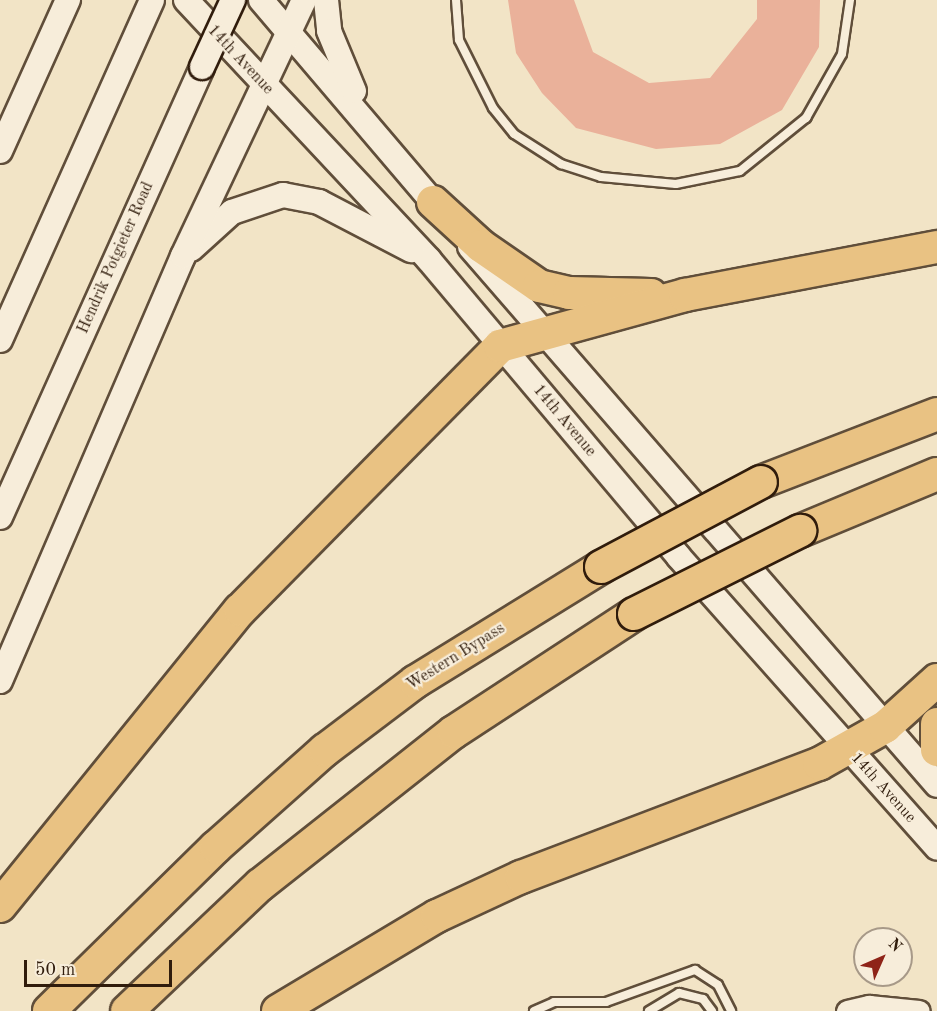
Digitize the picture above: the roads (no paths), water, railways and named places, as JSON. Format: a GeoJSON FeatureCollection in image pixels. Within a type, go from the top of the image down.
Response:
{"type":"FeatureCollection","features":[{"type":"Feature","properties":{"kind":"highway"},"geometry":{"type":"LineString","coordinates":[[433,202],[481,246],[539,286],[569,293],[685,295]]}},
{"type":"Feature","properties":{"kind":"highway"},"geometry":{"type":"LineString","coordinates":[[0,906],[240,610],[500,346],[540,333],[685,295],[937,247]]}},
{"type":"Feature","properties":{"kind":"highway","name":"Western Bypass"},"geometry":{"type":"LineString","coordinates":[[49,1011],[216,847],[325,750],[415,682],[601,567],[761,482],[937,414]]}},
{"type":"Feature","properties":{"kind":"highway"},"geometry":{"type":"LineString","coordinates":[[127,1011],[260,885],[454,732],[634,614],[800,531],[937,474]]}},
{"type":"Feature","properties":{"kind":"highway"},"geometry":{"type":"LineString","coordinates":[[278,1011],[437,916],[510,882],[849,749],[885,727],[937,680]]}},
{"type":"Feature","properties":{"kind":"highway"},"geometry":{"type":"LineString","coordinates":[[937,724],[937,750]]}},
{"type":"Feature","properties":{"kind":"main road"},"geometry":{"type":"LineString","coordinates":[[0,151],[68,0]]}},
{"type":"Feature","properties":{"kind":"main road","name":"14th Avenue"},"geometry":{"type":"LineString","coordinates":[[186,0],[263,86],[429,260],[500,346],[937,848]]}},
{"type":"Feature","properties":{"kind":"main road","name":"Hendrik Potgieter Road"},"geometry":{"type":"LineString","coordinates":[[0,517],[232,0]]}},
{"type":"Feature","properties":{"kind":"main road"},"geometry":{"type":"LineString","coordinates":[[261,0],[291,31],[540,333],[937,785]]}},
{"type":"Feature","properties":{"kind":"main road"},"geometry":{"type":"LineString","coordinates":[[0,681],[183,256],[304,0]]}},
{"type":"Feature","properties":{"kind":"main road"},"geometry":{"type":"LineString","coordinates":[[326,0],[339,62],[377,135]]}},
{"type":"Feature","properties":{"kind":"main road"},"geometry":{"type":"LineString","coordinates":[[0,340],[149,7]]}},
{"type":"Feature","properties":{"kind":"main road"},"geometry":{"type":"LineString","coordinates":[[183,256],[232,212],[283,195],[319,202],[429,260]]}},
{"type":"Feature","properties":{"kind":"street"},"geometry":{"type":"LineString","coordinates":[[848,1011],[869,1006],[919,1011]]}},
{"type":"Feature","properties":{"kind":"lane"},"geometry":{"type":"LineString","coordinates":[[456,0],[459,40],[493,108],[514,134],[561,164],[600,177],[676,184],[740,171],[806,118],[842,54],[850,0],[857,0]]}},
{"type":"Feature","properties":{"kind":"lane"},"geometry":{"type":"LineString","coordinates":[[534,1011],[554,1002],[606,1002],[695,970],[718,985],[731,1011]]}},
{"type":"Feature","properties":{"kind":"lane"},"geometry":{"type":"LineString","coordinates":[[649,1011],[678,993],[703,999],[712,1011]]}}]}
